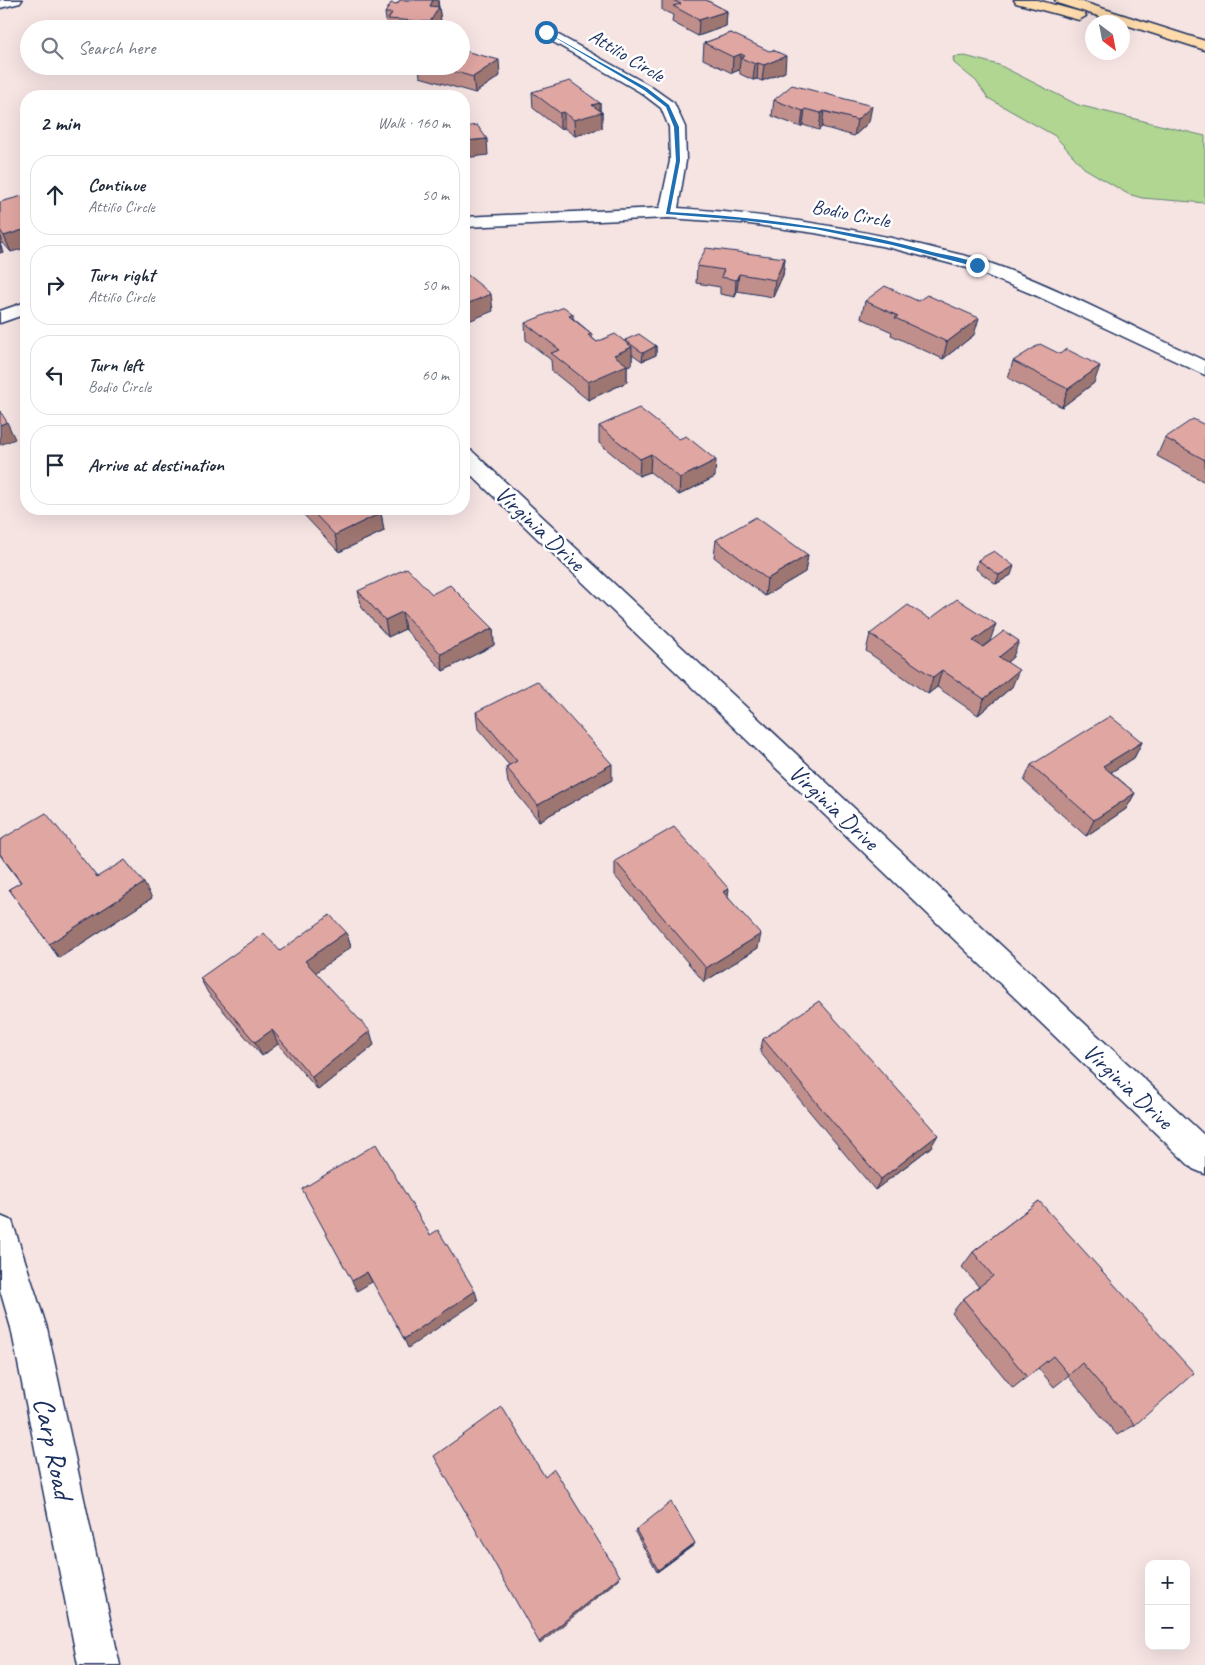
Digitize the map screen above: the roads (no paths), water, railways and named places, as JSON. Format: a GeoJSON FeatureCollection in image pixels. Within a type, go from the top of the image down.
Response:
{"type":"FeatureCollection","features":[{"type":"Feature","properties":{"kind":"highway"},"geometry":{"type":"LineString","coordinates":[[1020,0],[1085,18]]}},
{"type":"Feature","properties":{"kind":"highway"},"geometry":{"type":"LineString","coordinates":[[1062,0],[1205,46]]}},
{"type":"Feature","properties":{"kind":"highway"},"geometry":{"type":"LineString","coordinates":[[1130,31],[1205,52]]}},
{"type":"Feature","properties":{"kind":"street"},"geometry":{"type":"LineString","coordinates":[[0,4],[16,0]]}},
{"type":"Feature","properties":{"kind":"street","name":"Attilio Circle"},"geometry":{"type":"LineString","coordinates":[[546,32],[645,89],[668,106],[677,127],[678,161],[668,213]]}},
{"type":"Feature","properties":{"kind":"street","name":"Bodio Circle"},"geometry":{"type":"LineString","coordinates":[[470,222],[668,213],[742,218],[815,228],[892,243],[977,265],[1044,292],[1205,369]]}},
{"type":"Feature","properties":{"kind":"street"},"geometry":{"type":"LineString","coordinates":[[0,317],[20,310]]}},
{"type":"Feature","properties":{"kind":"street","name":"Virginia Drive"},"geometry":{"type":"LineString","coordinates":[[470,462],[1205,1158]]}},
{"type":"Feature","properties":{"kind":"street","name":"Carp Road"},"geometry":{"type":"LineString","coordinates":[[0,1233],[29,1328],[99,1665]]}}]}
